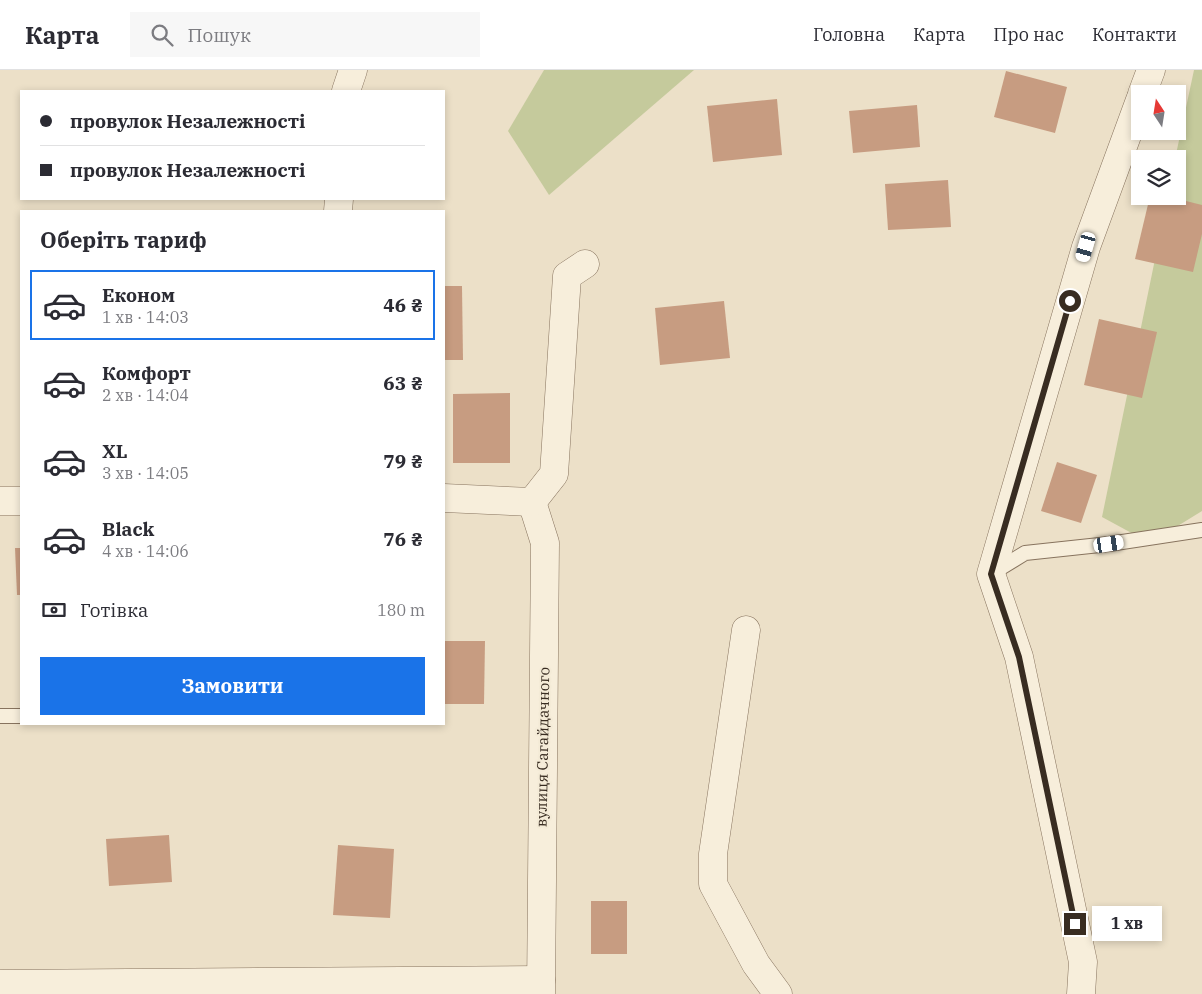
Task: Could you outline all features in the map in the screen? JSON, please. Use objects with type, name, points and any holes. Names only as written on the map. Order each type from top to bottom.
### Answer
[{"type":"street","points":[[346,90],[352,70]]},
{"type":"street","points":[[1145,85],[1151,70]]},
{"type":"street","points":[[1081,994],[1083,962],[1019,657],[991,574],[1086,247],[1131,124]]},
{"type":"street","points":[[445,498],[532,502],[554,474],[567,276],[585,264]]},
{"type":"street","points":[[0,501],[20,501]]},
{"type":"street","name":"вулиця Сагайдачного","points":[[532,502],[545,543],[541,987]]},
{"type":"street","points":[[746,630],[713,854],[713,884],[756,964],[778,994]]},
{"type":"street","points":[[0,984],[541,987]]},
{"type":"lane","points":[[991,574],[1025,553],[1109,544],[1202,530]]},
{"type":"lane","points":[[0,716],[20,716]]},
{"type":"green space","points":[[544,70],[694,70],[549,195],[508,131]]},
{"type":"green space","points":[[1194,70],[1202,70],[1202,511],[1150,543],[1102,517],[1166,205],[1186,205],[1186,150],[1177,150],[1179,140],[1186,140],[1186,107]]},
{"type":"building","points":[[1006,71],[1067,87],[1055,133],[994,117]]},
{"type":"building","points":[[777,99],[782,155],[713,162],[707,106]]},
{"type":"building","points":[[917,105],[920,147],[853,153],[849,111]]},
{"type":"building","points":[[948,180],[951,227],[888,230],[885,184]]},
{"type":"building","points":[[1186,201],[1202,205],[1202,234],[1193,272],[1135,259],[1148,205],[1186,205]]},
{"type":"building","points":[[445,286],[462,286],[463,360],[445,360]]},
{"type":"building","points":[[724,301],[730,358],[660,365],[655,308]]},
{"type":"building","points":[[1099,319],[1157,332],[1142,398],[1084,385]]},
{"type":"building","points":[[510,393],[510,463],[453,463],[453,394]]},
{"type":"building","points":[[1057,462],[1097,475],[1081,523],[1041,511]]},
{"type":"building","points":[[15,548],[20,548],[20,595],[17,595]]},
{"type":"building","points":[[445,641],[485,641],[484,704],[445,704]]},
{"type":"building","points":[[169,835],[172,882],[109,886],[106,839]]},
{"type":"building","points":[[338,845],[394,849],[390,918],[333,915]]},
{"type":"building","points":[[591,901],[627,901],[627,954],[591,954]]},
{"type":"route","points":[[1070,301],[991,574],[1019,657],[1075,924]]}]
